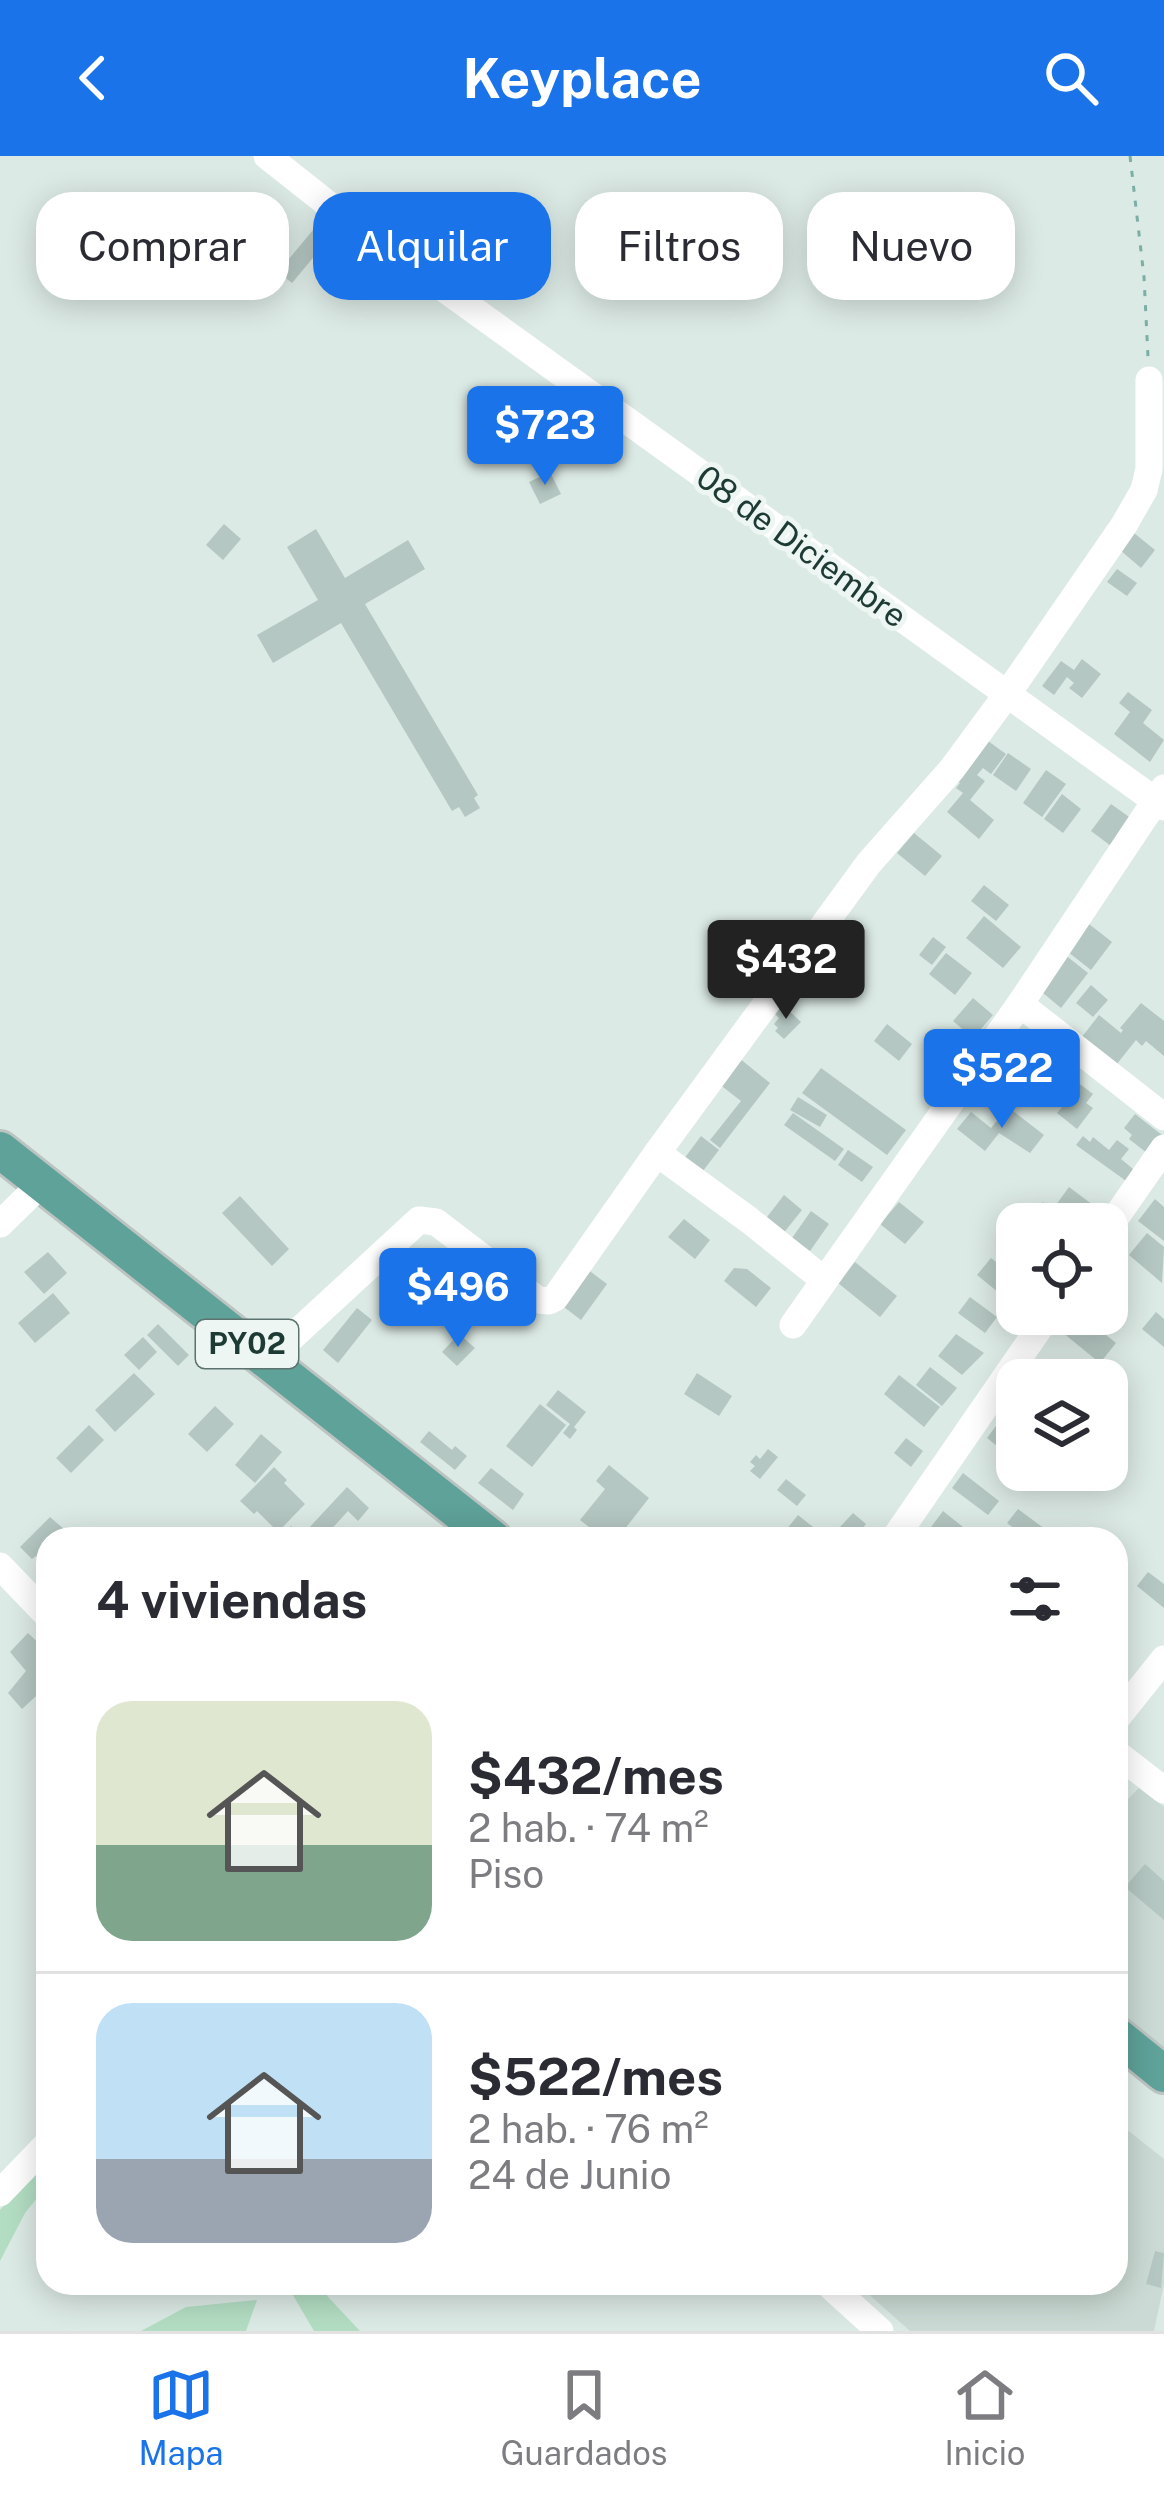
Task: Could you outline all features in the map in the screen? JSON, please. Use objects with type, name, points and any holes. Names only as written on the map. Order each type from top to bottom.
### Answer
[{"type":"main road","name":"PY02","points":[[0,1150],[478,1527]]},
{"type":"main road","points":[[1128,2045],[1164,2074]]},
{"type":"street","name":"08 de Diciembre","points":[[267,156],[343,216],[1161,798]]},
{"type":"street","points":[[267,1360],[419,1220],[436,1222],[538,1300],[552,1300],[869,862],[952,769],[1066,612],[1144,490],[1149,469],[1149,380]]},
{"type":"street","points":[[793,1325],[1161,798]]},
{"type":"street","points":[[1020,1004],[1164,1117]]},
{"type":"street","points":[[1126,1203],[1164,1148]]},
{"type":"street","points":[[657,1153],[824,1280]]},
{"type":"street","points":[[0,1224],[41,1184]]},
{"type":"street","points":[[902,1527],[1035,1335]]},
{"type":"street","points":[[0,1566],[36,1604]]},
{"type":"street","points":[[1128,1704],[1164,1659]]},
{"type":"street","points":[[1128,1762],[1164,1790]]},
{"type":"street","points":[[0,2193],[36,2156]]},
{"type":"street","points":[[840,2295],[880,2331]]},
{"type":"path","points":[[1130,156],[1144,278],[1149,380]]},
{"type":"shaded area","points":[[1139,1788],[1164,1807],[1164,2055],[1128,2026],[1128,1799]]},
{"type":"shaded area","points":[[1128,2130],[1164,2159],[1164,2284],[1154,2331],[910,2331],[870,2295],[1128,2295]]},
{"type":"green space","points":[[36,2170],[36,2199],[0,2261],[0,2210]]},
{"type":"green space","points":[[293,2295],[326,2295],[360,2331],[314,2331]]},
{"type":"green space","points":[[257,2300],[246,2331],[141,2331],[186,2307]]},
{"type":"building","points":[[313,230],[313,258],[292,283],[289,259]]},
{"type":"building","points":[[550,472],[561,494],[540,504],[529,482]]},
{"type":"building","points":[[224,524],[241,539],[223,560],[206,545]]},
{"type":"building","points":[[316,529],[345,578],[408,540],[425,569],[365,604],[478,795],[474,798],[480,808],[465,817],[459,807],[452,811],[341,623],[273,663],[257,635],[318,600],[287,547]]},
{"type":"building","points":[[1134,533],[1155,550],[1141,568],[1120,550]]},
{"type":"building","points":[[1117,569],[1137,583],[1127,596],[1107,582]]},
{"type":"building","points":[[1082,659],[1101,674],[1082,698],[1069,688],[1074,683],[1067,677],[1054,695],[1042,686],[1061,661],[1074,670]]},
{"type":"building","points":[[1128,692],[1152,710],[1143,723],[1164,740],[1150,762],[1114,734],[1130,712],[1119,703]]},
{"type":"building","points":[[988,741],[1006,754],[991,774],[983,768],[977,775],[985,781],[970,800],[994,820],[979,839],[947,812],[963,793],[956,788],[957,781]]},
{"type":"building","points":[[1008,753],[1031,769],[1016,791],[993,775]]},
{"type":"building","points":[[1046,770],[1066,784],[1042,817],[1023,803]]},
{"type":"building","points":[[1062,794],[1081,809],[1063,833],[1044,819]]},
{"type":"building","points":[[1111,804],[1132,819],[1111,846],[1091,831]]},
{"type":"building","points":[[914,833],[942,856],[925,876],[897,853]]},
{"type":"building","points":[[984,885],[1009,905],[996,921],[971,901]]},
{"type":"building","points":[[984,916],[1021,947],[1003,968],[966,938]]},
{"type":"building","points":[[1089,924],[1112,942],[1091,970],[1068,952]]},
{"type":"building","points":[[933,937],[946,947],[932,965],[919,955]]},
{"type":"building","points":[[946,953],[972,973],[955,995],[929,974]]},
{"type":"building","points":[[1064,954],[1088,973],[1061,1008],[1037,988]]},
{"type":"building","points":[[1091,985],[1108,1000],[1093,1017],[1076,1003]]},
{"type":"building","points":[[973,998],[993,1015],[973,1038],[953,1021]]},
{"type":"building","points":[[1141,1003],[1164,1021],[1164,1056],[1146,1041],[1142,1046],[1136,1040],[1112,1070],[1078,1042],[1099,1015],[1121,1033],[1120,1028]]},
{"type":"building","points":[[783,1005],[801,1022],[784,1039],[774,1024]]},
{"type":"building","points":[[887,1024],[912,1044],[899,1061],[874,1041]]},
{"type":"building","points":[[1013,1042],[1038,1059],[999,1103],[967,1079],[988,1052],[1000,1061]]},
{"type":"building","points":[[739,1058],[770,1083],[720,1148],[710,1140],[741,1101],[719,1084]]},
{"type":"building","points":[[821,1068],[906,1130],[887,1155],[802,1093]]},
{"type":"building","points":[[1064,1072],[1093,1094],[1086,1103],[1093,1108],[1077,1129],[1057,1113],[1064,1105],[1048,1093]]},
{"type":"building","points":[[798,1097],[827,1115],[820,1127],[790,1110]]},
{"type":"building","points":[[1008,1107],[1044,1135],[1030,1153],[999,1133],[985,1151],[957,1129],[971,1112],[991,1128]]},
{"type":"building","points":[[793,1113],[844,1149],[835,1161],[784,1125]]},
{"type":"building","points":[[1135,1114],[1162,1135],[1147,1153],[1129,1139],[1132,1135],[1124,1128]]},
{"type":"building","points":[[701,1136],[719,1150],[696,1180],[678,1167]]},
{"type":"building","points":[[1083,1136],[1090,1142],[1093,1137],[1109,1150],[1117,1140],[1129,1149],[1121,1159],[1138,1173],[1129,1183],[1076,1145]]},
{"type":"building","points":[[848,1150],[873,1167],[862,1182],[838,1165]]},
{"type":"building","points":[[1069,1187],[1090,1203],[1057,1203]]},
{"type":"building","points":[[784,1195],[802,1210],[782,1235],[764,1221]]},
{"type":"building","points":[[240,1196],[289,1249],[272,1266],[222,1213]]},
{"type":"building","points":[[1155,1199],[1164,1207],[1164,1241],[1138,1221]]},
{"type":"building","points":[[899,1202],[924,1222],[905,1244],[880,1224]]},
{"type":"building","points":[[811,1211],[829,1224],[810,1251],[792,1238]]},
{"type":"building","points":[[684,1219],[710,1240],[695,1259],[668,1237]]},
{"type":"building","points":[[1147,1233],[1164,1247],[1162,1283],[1129,1255]]},
{"type":"building","points":[[48,1252],[67,1273],[44,1294],[24,1272]]},
{"type":"building","points":[[991,1258],[996,1262],[996,1290],[977,1275]]},
{"type":"building","points":[[855,1262],[897,1296],[880,1317],[838,1283]]},
{"type":"building","points":[[583,1266],[607,1284],[581,1320],[556,1301]]},
{"type":"building","points":[[734,1268],[747,1269],[771,1288],[756,1307],[724,1281]]},
{"type":"building","points":[[53,1293],[70,1313],[35,1343],[18,1323]]},
{"type":"building","points":[[970,1297],[996,1318],[985,1333],[958,1313]]},
{"type":"building","points":[[357,1308],[372,1320],[338,1363],[323,1350]]},
{"type":"building","points":[[1156,1312],[1164,1319],[1164,1347],[1142,1329]]},
{"type":"building","points":[[158,1324],[189,1355],[178,1366],[147,1335]]},
{"type":"building","points":[[459,1334],[475,1348],[457,1366],[442,1352]]},
{"type":"building","points":[[956,1334],[984,1353],[962,1375],[938,1356]]},
{"type":"building","points":[[1066,1335],[1106,1335],[1116,1343],[1103,1359],[1095,1359]]},
{"type":"building","points":[[143,1337],[157,1352],[139,1370],[124,1355]]},
{"type":"building","points":[[930,1367],[957,1388],[942,1406],[916,1385]]},
{"type":"building","points":[[134,1373],[155,1394],[115,1432],[95,1410]]},
{"type":"building","points":[[697,1373],[732,1396],[719,1416],[684,1394]]},
{"type":"building","points":[[899,1375],[940,1407],[924,1427],[884,1394]]},
{"type":"building","points":[[558,1390],[586,1412],[570,1439],[563,1433],[570,1424],[546,1405]]},
{"type":"building","points":[[540,1404],[566,1425],[532,1467],[506,1446]]},
{"type":"building","points":[[215,1406],[234,1424],[207,1452],[188,1434]]},
{"type":"building","points":[[89,1425],[104,1440],[71,1473],[56,1458]]},
{"type":"building","points":[[429,1431],[467,1456],[455,1470],[420,1442]]},
{"type":"building","points":[[261,1434],[282,1452],[255,1483],[235,1465]]},
{"type":"building","points":[[906,1438],[923,1451],[911,1467],[894,1453]]},
{"type":"building","points":[[768,1449],[778,1457],[760,1479],[750,1471],[755,1466],[750,1462]]},
{"type":"building","points":[[609,1465],[649,1498],[626,1527],[589,1527],[580,1520],[605,1489],[596,1481]]},
{"type":"building","points":[[274,1467],[305,1504],[283,1527],[273,1527],[240,1501]]},
{"type":"building","points":[[491,1468],[524,1494],[513,1510],[478,1483]]},
{"type":"building","points":[[963,1473],[999,1501],[988,1515],[952,1488]]},
{"type":"building","points":[[786,1479],[806,1495],[797,1506],[777,1490]]},
{"type":"building","points":[[347,1487],[369,1508],[358,1521],[348,1511],[333,1527],[310,1527]]},
{"type":"building","points":[[1018,1509],[1042,1527],[1012,1527],[1007,1523]]},
{"type":"building","points":[[943,1511],[963,1527],[931,1527]]},
{"type":"building","points":[[853,1513],[866,1524],[864,1527],[840,1527]]},
{"type":"building","points":[[798,1515],[813,1527],[788,1527]]},
{"type":"building","points":[[50,1517],[62,1527],[40,1527]]},
{"type":"building","points":[[36,1531],[36,1556],[32,1559],[20,1547]]},
{"type":"building","points":[[1148,1572],[1164,1584],[1164,1608],[1137,1586]]},
{"type":"building","points":[[28,1633],[36,1641],[36,1696],[22,1709],[8,1693],[26,1671],[10,1652]]},
{"type":"building","points":[[1145,1864],[1164,1881],[1164,1920],[1128,1890]]},
{"type":"building","points":[[1155,2251],[1164,2253],[1161,2288],[1146,2284]]}]
